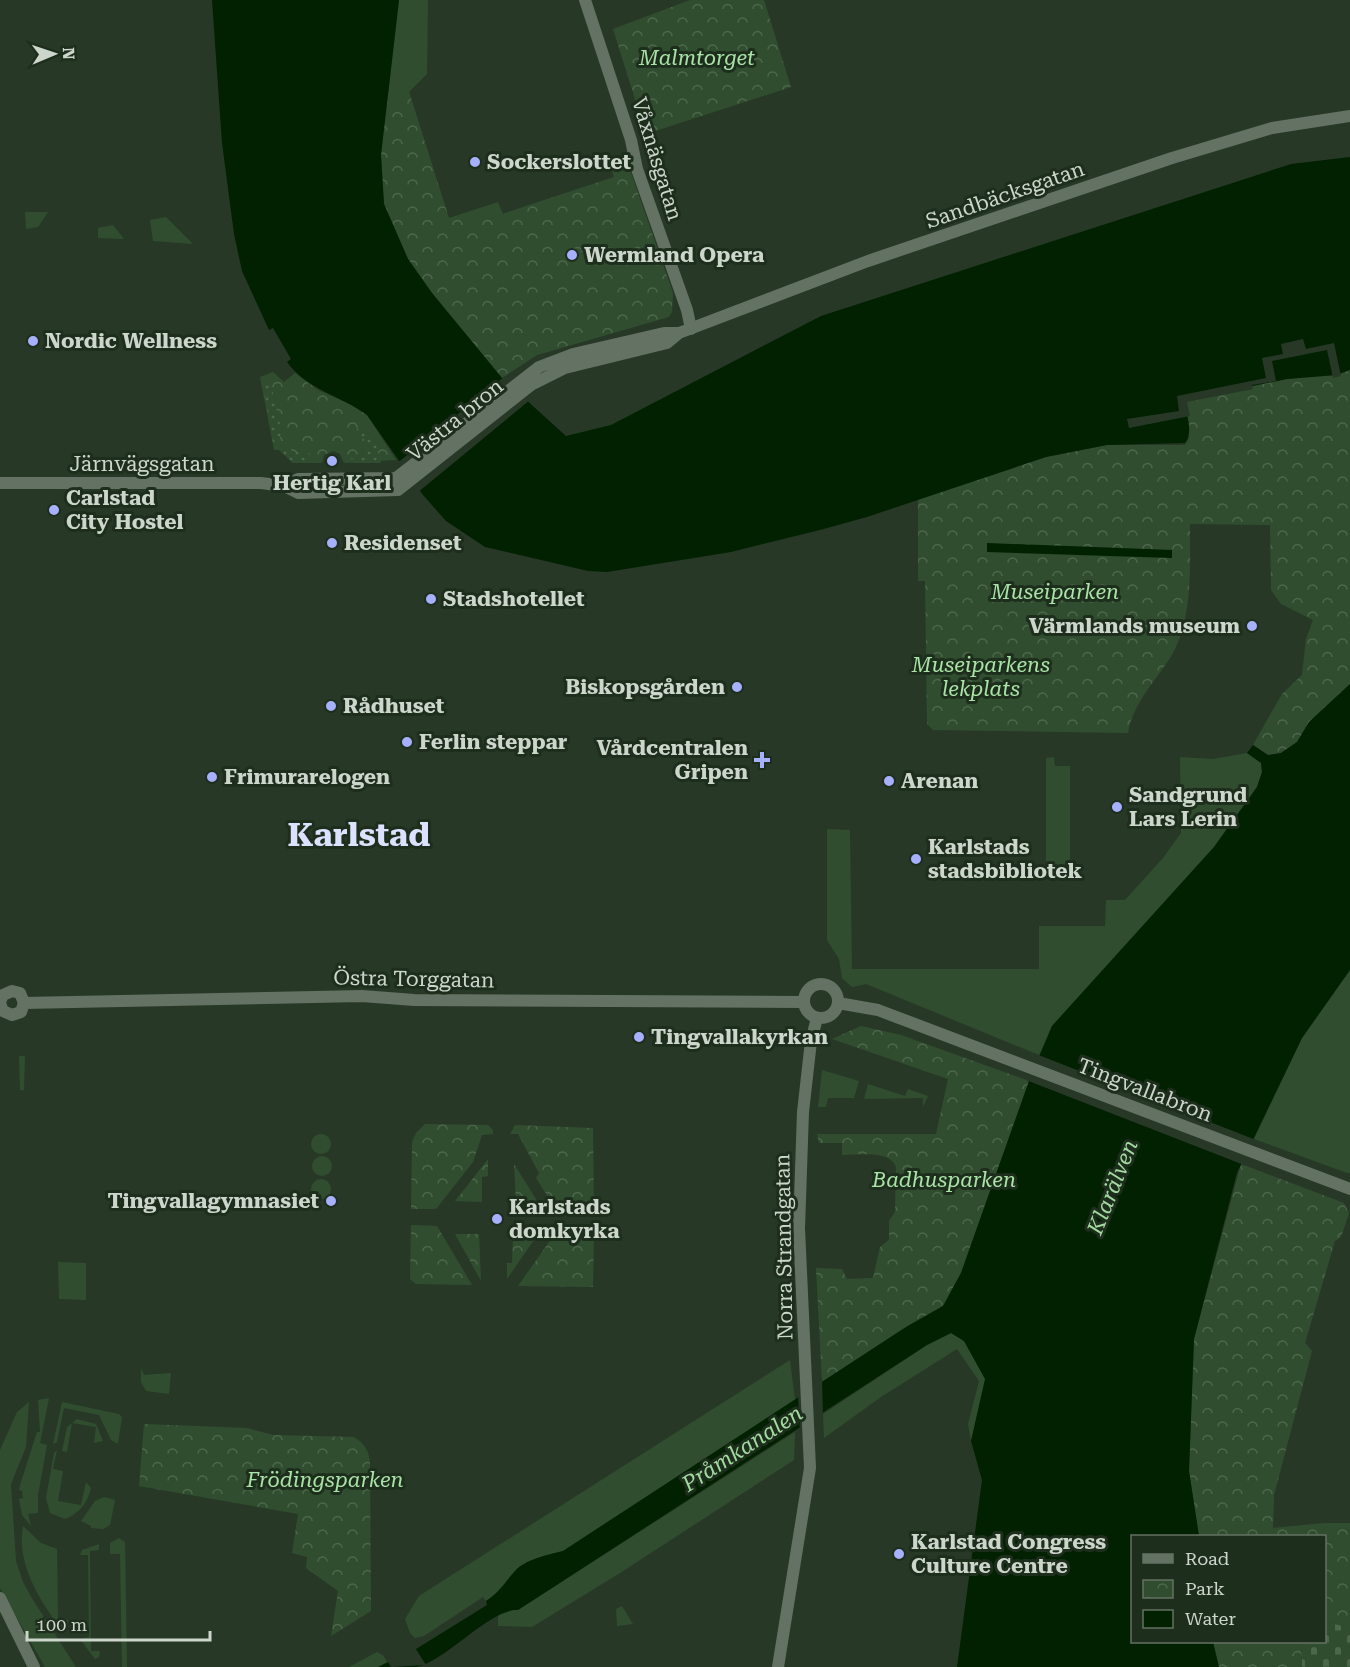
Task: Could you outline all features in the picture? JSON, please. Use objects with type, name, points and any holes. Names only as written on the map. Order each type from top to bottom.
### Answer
[{"type":"street","name":"Våxnäsgatan","points":[[585,0],[631,140],[637,169],[687,310],[685,331]]},
{"type":"street","name":"Sandbäcksgatan","points":[[522,385],[539,367],[573,354],[664,333],[685,331],[868,261],[1172,158],[1272,128],[1350,116]]},
{"type":"street","name":"Västra bron","points":[[406,478],[522,385]]},
{"type":"street","name":"Järnvägsgatan","points":[[0,483],[261,483],[284,486],[298,479],[406,478]]},
{"type":"street","points":[[821,984],[833,989],[838,1003],[830,1016],[817,1018],[806,1011],[803,1002],[810,988],[821,984]]},
{"type":"street","points":[[12,991],[20,993],[24,1003],[21,1012],[12,1015],[3,1011],[0,1003],[4,993],[12,991]]},
{"type":"street","name":"Östra Torggatan","points":[[24,1003],[362,996],[425,1000],[803,1002]]},
{"type":"street","name":"Tingvallabron","points":[[838,1003],[878,1010],[1018,1061],[1350,1189]]},
{"type":"street","name":"Norra Strandgatan","points":[[778,1667],[808,1484],[807,1368],[799,1228],[800,1158],[811,1041],[817,1018]]},
{"type":"street","points":[[0,1598],[31,1662]]},
{"type":"street","points":[[0,1619],[31,1662]]},
{"type":"green space","points":[[399,0],[428,0],[427,74],[409,92],[454,235],[518,366],[502,378],[381,155]]},
{"type":"green space","name":"Malmtorget","points":[[690,0],[764,0],[791,87],[646,134],[613,29]]},
{"type":"green space","points":[[409,92],[449,218],[465,213],[469,225],[614,177],[611,168],[628,164],[673,293],[672,312],[669,317],[537,355],[502,378],[432,293],[408,259],[384,204],[381,155],[387,93]]},
{"type":"green space","points":[[498,202],[503,214],[462,228],[458,215]]},
{"type":"green space","points":[[25,212],[48,212],[38,227],[26,229]]},
{"type":"green space","points":[[166,217],[193,244],[153,241],[150,220]]},
{"type":"green space","points":[[113,225],[124,239],[98,238],[98,228]]},
{"type":"green space","name":"Museiparken","points":[[1350,370],[1350,684],[1309,722],[1297,742],[1281,753],[1268,755],[1253,745],[1282,694],[1302,675],[1306,639],[1313,620],[1281,604],[1271,590],[1270,525],[1190,524],[1189,590],[1184,623],[1173,653],[1146,691],[1135,711],[1128,733],[933,730],[927,724],[925,581],[918,581],[918,499],[1046,457],[1107,445],[1185,445],[1189,438],[1184,400],[1287,379],[1336,375]]},
{"type":"green space","points":[[273,372],[284,382],[295,373],[318,390],[354,406],[367,415],[396,460],[344,463],[340,454],[333,451],[324,455],[322,463],[293,463],[279,450],[274,450],[260,377]]},
{"type":"green space","points":[[262,383],[271,385],[282,433],[275,450]]},
{"type":"green space","points":[[360,424],[374,438],[381,463],[353,463],[350,454],[364,454],[366,451],[365,440],[356,431]]},
{"type":"green space","points":[[285,442],[293,452],[313,454],[312,463],[293,463],[282,452]]},
{"type":"green space","points":[[1247,753],[1261,763],[1262,772],[1257,787],[1214,847],[1052,1026],[1039,1055],[866,984],[852,987],[842,978],[839,959],[827,940],[827,829],[850,830],[852,969],[1039,969],[1039,926],[1105,926],[1106,900],[1125,900],[1163,858],[1181,833],[1180,757],[1213,759]]},
{"type":"green space","points":[[1054,757],[1055,766],[1070,766],[1070,868],[1046,868],[1046,758]]},
{"type":"green space","points":[[1350,970],[1350,1173],[1347,1173],[1254,1139],[1302,1038]]},
{"type":"green space","name":"Badhusparken","points":[[861,1026],[901,1035],[1029,1081],[961,1273],[943,1306],[906,1327],[822,1382],[816,1268],[842,1269],[847,1279],[873,1278],[880,1247],[889,1240],[889,1221],[895,1212],[896,1167],[893,1162],[881,1156],[842,1155],[842,1143],[819,1143],[817,1134],[936,1134],[948,1079],[832,1039]]},
{"type":"green space","points":[[19,1056],[25,1056],[24,1090],[20,1090]]},
{"type":"green space","points":[[822,1070],[859,1081],[854,1098],[828,1098],[826,1107],[818,1107]]},
{"type":"green space","points":[[868,1084],[905,1096],[908,1089],[928,1096],[923,1107],[923,1098],[864,1099]]},
{"type":"green space","points":[[425,1124],[488,1125],[493,1130],[493,1134],[482,1135],[473,1162],[436,1209],[411,1209],[412,1142],[416,1133]]},
{"type":"green space","points":[[515,1125],[593,1128],[594,1212],[557,1211],[536,1178],[539,1173],[518,1134],[510,1134]]},
{"type":"green space","points":[[317,1134],[325,1134],[331,1140],[331,1148],[325,1154],[317,1154],[311,1148],[311,1140]]},
{"type":"green space","points":[[322,1156],[329,1159],[332,1166],[329,1173],[322,1176],[315,1173],[312,1166],[315,1159]]},
{"type":"green space","points":[[488,1159],[488,1176],[482,1177],[482,1202],[455,1201]]},
{"type":"green space","points":[[514,1164],[539,1204],[516,1203]]},
{"type":"green space","points":[[1241,1164],[1344,1203],[1349,1213],[1341,1237],[1335,1241],[1305,1343],[1312,1351],[1274,1495],[1273,1528],[1350,1523],[1350,1628],[1326,1621],[1326,1535],[1199,1535],[1189,1471],[1194,1339]]},
{"type":"green space","points":[[321,1179],[328,1182],[331,1189],[328,1196],[321,1199],[314,1196],[311,1189],[314,1182]]},
{"type":"green space","points":[[411,1225],[437,1226],[472,1285],[416,1284],[410,1279]]},
{"type":"green space","points":[[563,1228],[594,1228],[593,1287],[518,1286],[554,1235]]},
{"type":"green space","points":[[455,1234],[479,1234],[481,1281]]},
{"type":"green space","points":[[513,1237],[536,1237],[507,1279],[507,1263],[512,1263]]},
{"type":"green space","points":[[58,1262],[86,1263],[86,1300],[59,1299]]},
{"type":"green space","points":[[951,1333],[964,1341],[986,1379],[971,1441],[968,1424],[979,1381],[957,1349],[881,1397],[824,1438],[823,1414],[927,1345]]},
{"type":"green space","points":[[790,1360],[795,1400],[563,1551],[543,1556],[516,1570],[501,1591],[486,1601],[483,1597],[424,1636],[415,1638],[410,1633],[405,1619],[419,1596]]},
{"type":"green space","points":[[141,1368],[144,1375],[171,1373],[169,1394],[146,1391],[141,1382]]},
{"type":"green space","points":[[49,1398],[40,1443],[47,1445],[38,1495],[38,1513],[28,1514],[31,1526],[22,1515],[19,1499],[23,1498],[22,1491],[19,1490],[37,1432],[40,1432],[38,1400]]},
{"type":"green space","points":[[29,1402],[26,1447],[11,1484],[16,1561],[23,1582],[33,1600],[76,1667],[45,1667],[0,1588],[0,1450],[17,1412]]},
{"type":"green space","points":[[62,1402],[119,1414],[122,1417],[118,1444],[111,1440],[99,1415],[64,1408],[57,1442],[53,1444]]},
{"type":"green space","points":[[77,1419],[96,1424],[103,1441],[94,1443],[96,1427],[72,1423]]},
{"type":"green space","points":[[72,1423],[67,1452],[62,1451],[67,1427]]},
{"type":"green space","name":"Frödingsparken","points":[[144,1424],[247,1428],[273,1435],[354,1437],[358,1440],[366,1448],[370,1463],[371,1611],[331,1636],[338,1591],[306,1568],[307,1557],[292,1553],[298,1514],[139,1486]]},
{"type":"green space","points":[[795,1432],[794,1460],[532,1627],[498,1626],[498,1616],[505,1610],[518,1610]]},
{"type":"green space","points":[[57,1450],[53,1469],[63,1471],[58,1501],[81,1505],[86,1482],[91,1488],[82,1507],[65,1519],[50,1513],[46,1498],[54,1453]]},
{"type":"green space","points":[[104,1497],[115,1500],[110,1525],[103,1529],[91,1528],[81,1521],[95,1501]]},
{"type":"green space","points":[[23,1526],[41,1543],[57,1549],[58,1620],[68,1620],[68,1626],[60,1628],[44,1605],[31,1580],[23,1553]]},
{"type":"green space","points":[[119,1538],[125,1542],[127,1667],[122,1667],[120,1554],[110,1554],[110,1543]]},
{"type":"green space","points":[[99,1544],[99,1550],[90,1551],[91,1651],[100,1651],[99,1657],[95,1659],[80,1639],[89,1637],[88,1555],[80,1555],[82,1550]]},
{"type":"green space","points":[[622,1606],[633,1624],[617,1626],[616,1609]]},
{"type":"green space","points":[[1326,1621],[1350,1628],[1350,1667],[1302,1667],[1301,1643],[1326,1643]]},
{"type":"green space","points":[[1213,1643],[1301,1643],[1302,1667],[1219,1667]]},
{"type":"green space","points":[[377,1652],[383,1655],[387,1662],[378,1667],[349,1667]]},
{"type":"water","points":[[212,0],[399,0],[381,155],[384,204],[408,259],[432,293],[502,378],[566,436],[611,425],[821,316],[1291,164],[1350,157],[1350,370],[1336,375],[1287,379],[1184,400],[1189,428],[1188,439],[1185,443],[1107,445],[1046,457],[867,517],[731,552],[607,572],[588,571],[485,547],[446,521],[423,495],[367,415],[314,386],[295,371],[287,362],[291,359],[273,328],[269,330],[242,271],[234,234],[222,143]]},
{"type":"water","points":[[987,543],[1172,550],[1172,558],[987,552]]},
{"type":"water","points":[[1350,684],[1350,970],[1302,1038],[1237,1173],[1194,1339],[1189,1471],[1199,1535],[1131,1535],[1131,1643],[1213,1643],[1219,1667],[957,1667],[982,1480],[971,1441],[985,1379],[964,1341],[951,1333],[927,1345],[518,1610],[507,1612],[481,1626],[441,1655],[416,1667],[378,1667],[416,1649],[487,1605],[486,1601],[525,1563],[563,1551],[906,1327],[943,1306],[961,1273],[1029,1081],[1052,1026],[1214,847],[1257,787],[1262,772],[1261,763],[1247,753],[1253,745],[1268,755],[1281,753],[1297,742],[1309,722]]},
{"type":"pier","points":[[1303,339],[1306,349],[1334,343],[1341,376],[1333,378],[1327,350],[1272,361],[1276,381],[1252,385],[1253,389],[1187,402],[1190,416],[1129,428],[1127,419],[1179,411],[1177,396],[1266,378],[1262,358],[1283,354],[1281,344]]},
{"type":"pier","points":[[505,376],[530,400],[417,493],[396,464]]},
{"type":"pier","points":[[1036,1054],[1256,1140],[1244,1165],[1026,1080]]},
{"type":"pier","points":[[822,1379],[823,1417],[800,1433],[798,1394]]},
{"type":"pier","points":[[414,1646],[426,1665],[391,1667],[386,1659]]},
{"type":"place","name":"Sockerslottet","points":[[475,162]]},
{"type":"place","name":"Wermland Opera","points":[[572,255]]},
{"type":"place","name":"Nordic Wellness","points":[[33,341]]},
{"type":"place","name":"Hertig Karl","points":[[332,461]]},
{"type":"place","name":"Carlstad City Hostel","points":[[54,510]]},
{"type":"place","name":"Residenset","points":[[332,543]]},
{"type":"place","name":"Stadshotellet","points":[[431,599]]},
{"type":"place","name":"Värmlands museum","points":[[1252,626]]},
{"type":"place","name":"Biskopsgården","points":[[737,687]]},
{"type":"place","name":"Rådhuset","points":[[331,706]]},
{"type":"place","name":"Ferlin steppar","points":[[407,742]]},
{"type":"place","name":"Vårdcentralen Gripen","points":[[762,760]]},
{"type":"place","name":"Frimurarelogen","points":[[212,777]]},
{"type":"place","name":"Arenan","points":[[889,781]]},
{"type":"place","name":"Sandgrund Lars Lerin","points":[[1117,807]]},
{"type":"place","name":"Karlstads stadsbibliotek","points":[[916,859]]},
{"type":"place","name":"Tingvallakyrkan","points":[[639,1037]]},
{"type":"place","name":"Tingvallagymnasiet","points":[[331,1201]]},
{"type":"place","name":"Karlstads domkyrka","points":[[497,1219]]},
{"type":"place","name":"Karlstad Congress Culture Centre","points":[[899,1554]]},
{"type":"district","name":"Karlstad","points":[[359,834]]},
{"type":"park label","name":"Museiparkens lekplats","points":[[981,677]]},
{"type":"water label","name":"Klarälven","points":[[1112,1187]]},
{"type":"water label","name":"Pråmkanalen","points":[[742,1448]]}]
